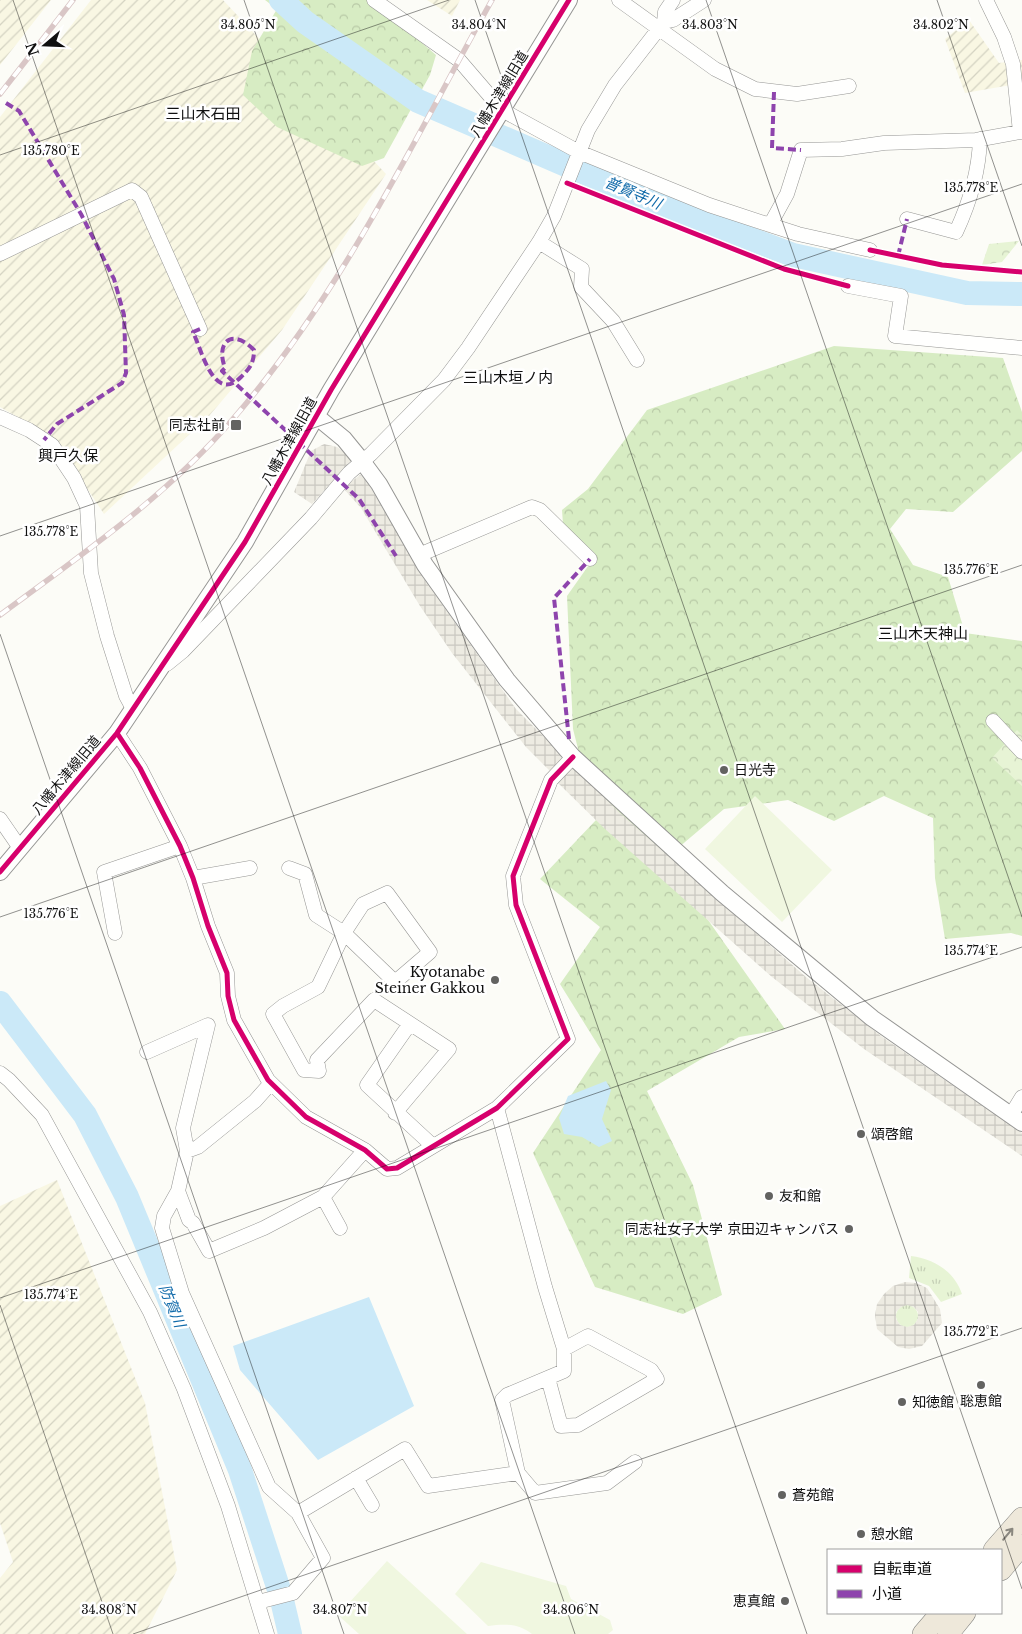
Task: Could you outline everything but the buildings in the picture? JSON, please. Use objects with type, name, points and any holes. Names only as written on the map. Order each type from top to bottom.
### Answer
[{"type":"main road","points":[[995,1549],[1022,1518]]},
{"type":"main road","points":[[1002,1569],[1022,1545]]},
{"type":"main road","points":[[923,1634],[940,1614]]},
{"type":"main road","points":[[948,1634],[964,1614]]},
{"type":"street","points":[[374,0],[459,60],[500,112],[579,154],[710,205],[770,225],[798,234],[870,250]]},
{"type":"street","name":"八幡木津線旧道","points":[[0,872],[117,733],[132,707],[245,542],[316,416],[569,0]]},
{"type":"street","points":[[618,0],[661,25],[715,69],[755,89],[797,94],[849,86]]},
{"type":"street","points":[[156,673],[183,651],[362,461],[444,380],[468,348],[539,242],[554,216],[588,130],[615,85],[661,25],[665,12],[673,0]]},
{"type":"street","points":[[661,25],[673,20],[704,0]]},
{"type":"street","points":[[770,225],[787,194],[801,150],[842,149],[884,143],[980,139],[1021,132],[1013,64],[1004,37],[986,0]]},
{"type":"street","points":[[907,219],[956,232],[968,206],[979,160],[980,139]]},
{"type":"street","points":[[0,254],[132,190],[141,198],[200,329]]},
{"type":"street","points":[[539,242],[582,269],[581,287],[613,321],[637,360]]},
{"type":"street","points":[[848,286],[901,296],[895,336],[1022,348]]},
{"type":"street","points":[[316,416],[344,439],[362,461],[378,484],[419,554],[507,680],[572,757],[722,893],[872,1018],[1016,1119],[1022,1097]]},
{"type":"street","points":[[0,417],[29,430],[52,445],[74,478],[87,506],[90,565],[96,594],[126,696],[132,707]]},
{"type":"street","points":[[419,554],[532,507],[540,510],[590,558]]},
{"type":"street","points":[[993,721],[1022,752]]},
{"type":"street","points":[[117,733],[140,768],[180,846],[194,878],[208,926],[227,973],[228,996],[234,1020],[271,1083],[306,1117],[365,1150],[387,1169],[397,1168],[498,1108],[568,1039],[516,905],[514,876],[551,780],[572,757]]},
{"type":"street","points":[[0,819],[20,848]]},
{"type":"street","points":[[115,933],[104,872],[180,846]]},
{"type":"street","points":[[194,878],[250,868]]},
{"type":"street","points":[[289,868],[304,874],[316,915],[344,933],[395,982],[430,952],[387,893],[363,904],[344,933],[318,987],[283,1006],[273,1014],[304,1070],[319,1071],[317,1060],[374,1000],[448,1050],[396,1113]]},
{"type":"street","points":[[147,1052],[208,1025],[183,1128],[187,1150],[178,1191],[164,1216],[162,1228],[182,1293],[269,1487],[298,1513],[323,1558],[293,1593],[262,1601]]},
{"type":"street","points":[[409,1025],[367,1086],[433,1146]]},
{"type":"street","points":[[0,1073],[42,1115],[150,1312],[184,1389],[228,1506],[262,1601],[268,1634]]},
{"type":"street","points":[[187,1150],[198,1147],[255,1101],[271,1083]]},
{"type":"street","points":[[498,1108],[545,1287],[564,1349],[564,1371],[507,1395],[502,1400],[518,1473],[535,1493],[607,1483],[635,1462]]},
{"type":"street","points":[[178,1191],[189,1220],[193,1223],[209,1251],[264,1228],[322,1197],[365,1150]]},
{"type":"street","points":[[322,1197],[340,1228]]},
{"type":"street","points":[[548,1378],[561,1426],[578,1425],[657,1379],[650,1370],[588,1336],[564,1349]]},
{"type":"street","points":[[298,1513],[404,1448],[428,1486],[518,1473]]},
{"type":"street","points":[[356,1478],[372,1505]]},
{"type":"shaded area","points":[[0,0],[51,0],[0,65]]},
{"type":"shaded area","points":[[91,0],[223,0],[386,174],[282,330],[209,416],[104,514],[53,437],[0,407],[0,117]]},
{"type":"shaded area","points":[[427,0],[460,0],[452,16]]},
{"type":"shaded area","points":[[969,20],[999,63],[1022,60],[1022,83],[965,93],[945,39]]},
{"type":"shaded area","points":[[324,444],[337,447],[349,455],[351,461],[312,504],[294,492],[311,451]]},
{"type":"shaded area","points":[[360,475],[365,478],[424,579],[516,709],[562,755],[561,761],[551,772],[526,747],[452,653],[420,606],[361,508],[343,488]]},
{"type":"shaded area","points":[[571,768],[575,768],[620,813],[806,977],[881,1036],[1022,1133],[1022,1156],[864,1049],[772,977],[605,829],[557,782]]},
{"type":"shaded area","points":[[57,1180],[145,1403],[177,1570],[145,1634],[0,1634],[0,1578],[13,1562],[0,1523],[0,1206]]},
{"type":"shaded area","points":[[905,1282],[916,1283],[927,1288],[940,1309],[942,1323],[922,1346],[909,1349],[898,1347],[877,1329],[875,1315],[877,1304],[893,1286]],"holes":[[[907,1305],[914,1307],[918,1312],[918,1319],[914,1325],[907,1327],[900,1325],[896,1319],[896,1312],[901,1307]]]},
{"type":"green space","points":[[265,0],[372,0],[436,55],[430,75],[384,158],[362,166],[277,127],[243,95],[252,51],[277,9]]},
{"type":"green space","points":[[1019,241],[1002,262],[982,265],[989,244]]},
{"type":"green space","points":[[834,346],[1003,358],[1022,412],[1022,451],[953,512],[906,509],[890,529],[913,565],[948,577],[965,633],[1022,641],[1022,936],[1011,933],[945,939],[935,878],[933,818],[884,796],[834,821],[788,800],[724,809],[665,859],[785,1029],[739,1037],[647,1091],[693,1185],[722,1295],[683,1314],[595,1287],[533,1153],[601,1050],[560,984],[600,927],[540,879],[596,820],[573,729],[567,596],[591,562],[563,524],[562,510],[588,489],[647,410]]},
{"type":"green space","points":[[1017,730],[1022,735],[1022,786],[992,758]]},
{"type":"green space","points":[[755,796],[832,870],[782,922],[705,849]]},
{"type":"green space","points":[[911,1256],[928,1260],[942,1268],[954,1279],[962,1294],[941,1302],[929,1286],[909,1278]]},
{"type":"green space","points":[[907,1305],[915,1308],[918,1316],[915,1324],[907,1327],[899,1324],[896,1316],[899,1308]]},
{"type":"green space","points":[[387,1561],[467,1634],[359,1634],[338,1615]]},
{"type":"green space","points":[[481,1562],[566,1586],[571,1599],[610,1620],[613,1630],[608,1634],[532,1634],[527,1630],[511,1625],[488,1626],[455,1594]]},
{"type":"water","points":[[606,1081],[611,1090],[602,1119],[612,1141],[599,1147],[582,1137],[564,1134],[559,1118],[568,1096]]},
{"type":"water","points":[[369,1297],[414,1406],[318,1460],[240,1370],[233,1346]]},
{"type":"waterway","name":"普賢寺川","points":[[281,0],[305,22],[418,101],[647,200],[793,255],[967,293],[1022,294]]},
{"type":"waterway","name":"防賀川","points":[[0,1003],[85,1115],[127,1197],[240,1470],[281,1596],[290,1634]]},
{"type":"railway","points":[[0,94],[73,0]]},
{"type":"railway","points":[[0,615],[92,547],[180,474],[233,419],[272,371],[308,321],[373,217],[492,0]]},
{"type":"marked path","points":[[774,92],[772,148],[801,150]]},
{"type":"marked path","points":[[6,103],[19,111],[81,214],[114,279],[124,315],[126,373],[122,383],[57,424],[44,440]]},
{"type":"marked path","points":[[898,256],[907,219]]},
{"type":"marked path","points":[[200,329],[193,332],[205,362],[216,380],[223,384],[232,384],[241,377],[247,371],[251,365],[254,350],[239,340],[233,339],[228,341],[222,351],[225,368],[222,371],[359,499],[396,556]]},
{"type":"marked path","points":[[569,739],[554,598],[590,559]]},
{"type":"cycle path","points":[[0,872],[117,733],[245,542],[331,390],[569,0]]},
{"type":"cycle path","points":[[567,183],[784,269],[848,286]]},
{"type":"cycle path","points":[[870,250],[942,265],[1022,272]]},
{"type":"cycle path","points":[[117,733],[140,768],[180,846],[193,878],[208,926],[227,973],[228,996],[234,1020],[268,1080],[306,1117],[365,1150],[387,1169],[397,1168],[497,1108],[568,1039],[516,905],[513,876],[551,780],[573,757]]},
{"type":"place","name":"同志社前","points":[[236,425]]},
{"type":"place","name":"日光寺","points":[[724,770]]},
{"type":"place","name":"Kyotanabe Steiner Gakkou","points":[[495,980]]},
{"type":"place","name":"頌啓館","points":[[861,1134]]},
{"type":"place","name":"友和館","points":[[769,1196]]},
{"type":"place","name":"同志社女子大学 京田辺キャンパス","points":[[849,1229]]},
{"type":"place","name":"聡恵館","points":[[981,1385]]},
{"type":"place","name":"知徳館","points":[[902,1402]]},
{"type":"place","name":"蒼苑館","points":[[782,1495]]},
{"type":"place","name":"憩水館","points":[[861,1534]]},
{"type":"place","name":"恵真館","points":[[785,1601]]},
{"type":"district","name":"三山木石田","points":[[203,114]]},
{"type":"district","name":"三山木垣ノ内","points":[[508,378]]},
{"type":"district","name":"興戸久保","points":[[68,456]]},
{"type":"district","name":"三山木天神山","points":[[923,634]]}]
